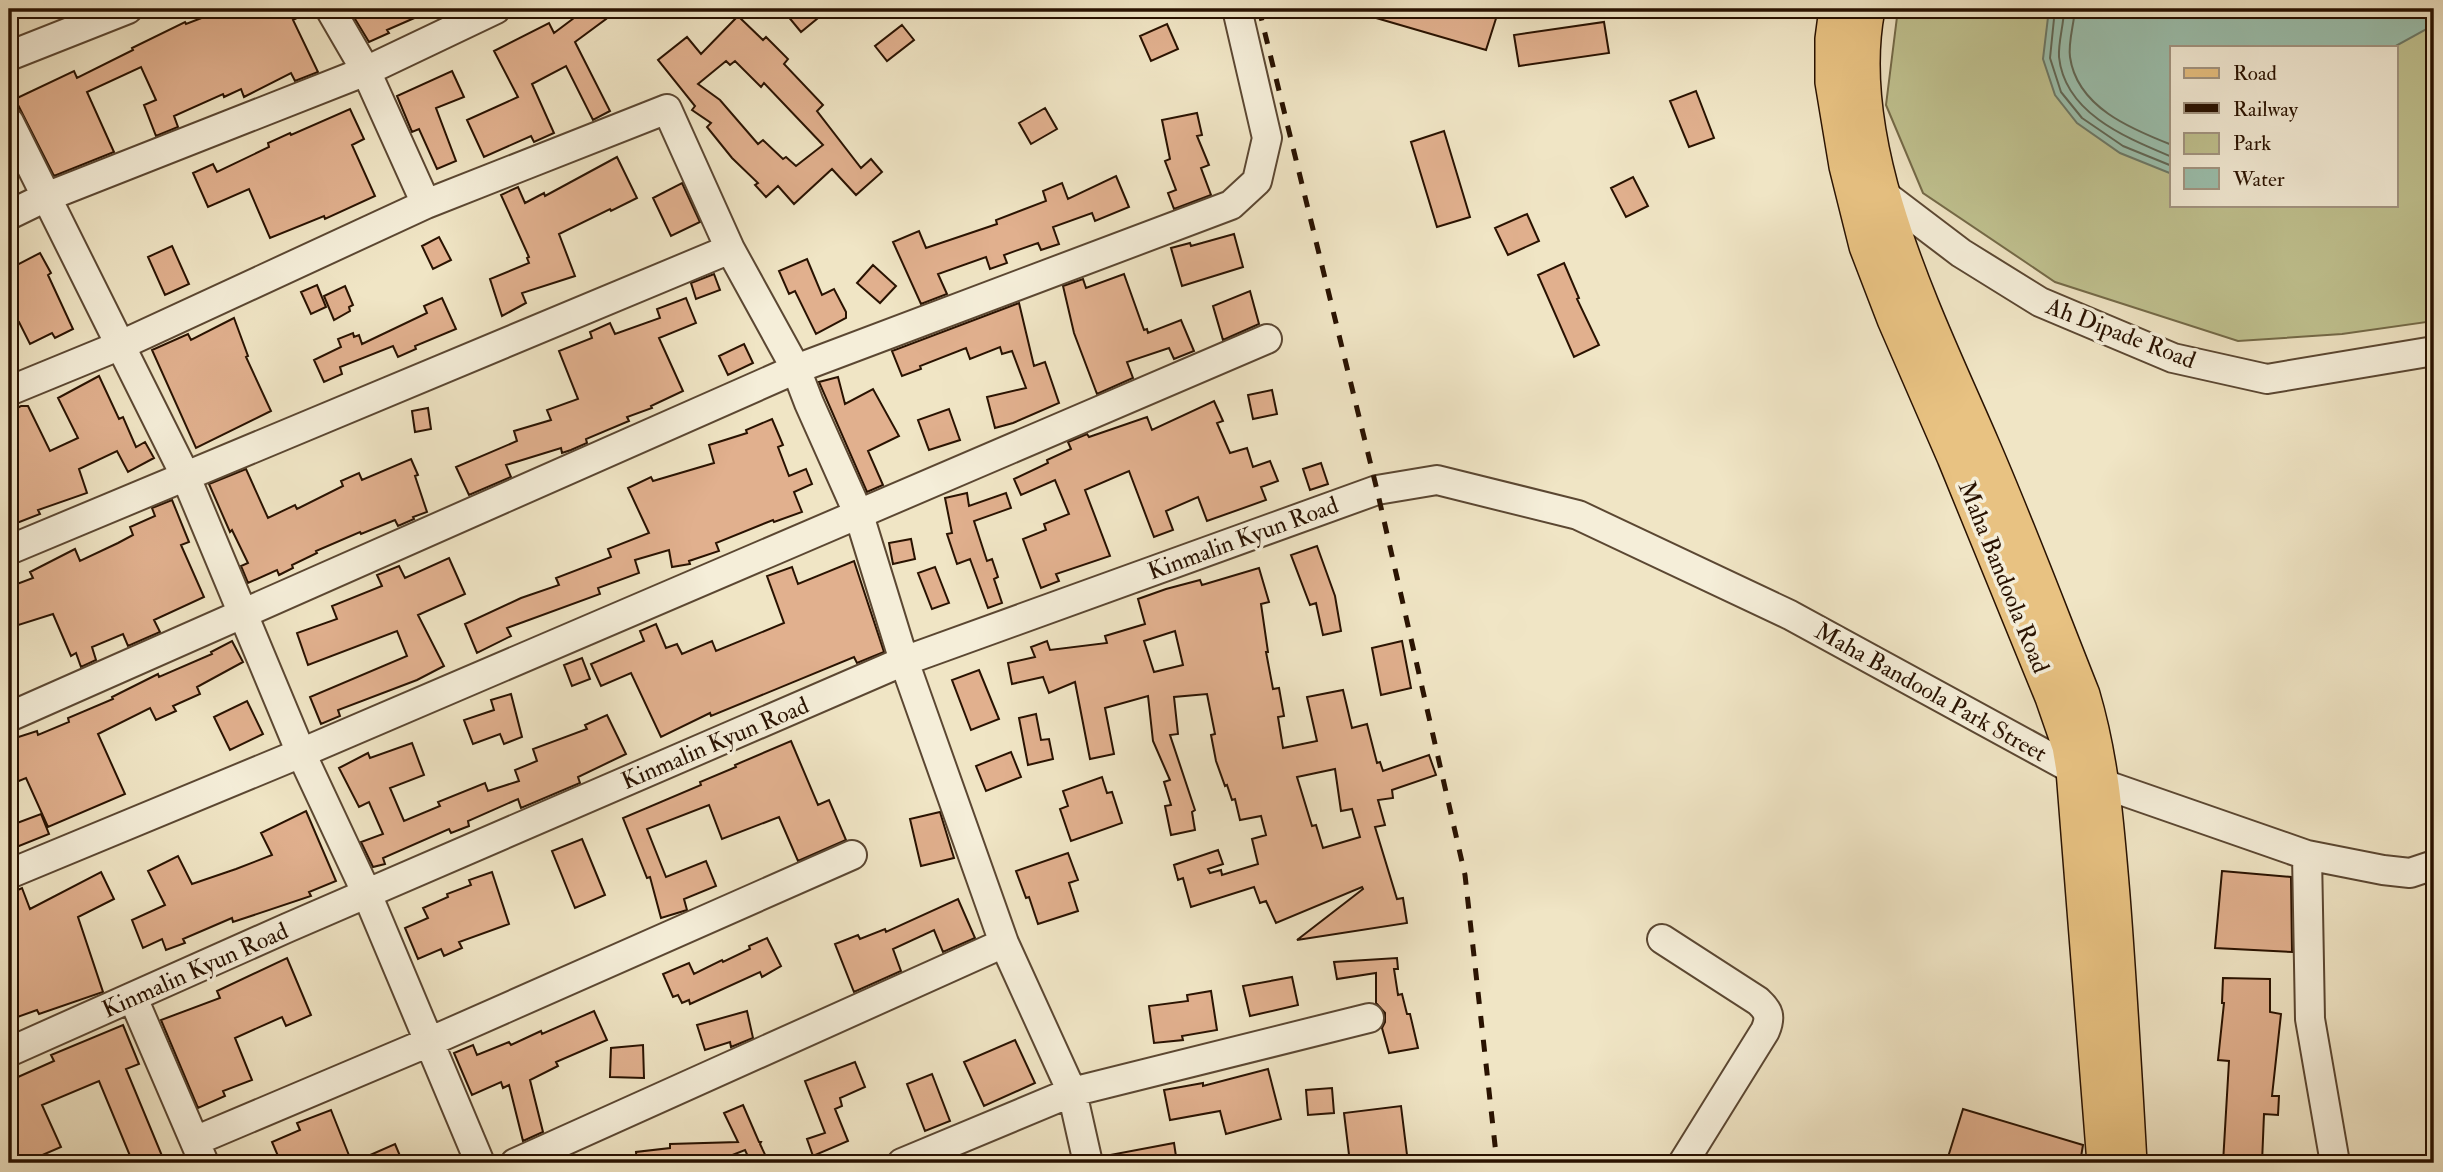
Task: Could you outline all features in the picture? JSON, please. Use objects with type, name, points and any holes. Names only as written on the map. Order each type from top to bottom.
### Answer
[{"type":"main road","name":"Maha Bandoola Road","points":[[1837,9],[1833,40],[1833,82],[1847,166],[1867,246],[1895,320],[1955,457],[2053,697],[2070,746],[2088,777],[2120,994],[2129,1163]]},
{"type":"main road","name":"Maha Bandoola Road","points":[[1867,9],[1861,47],[1862,82],[1881,192],[1920,308],[1982,446],[2082,695],[2092,728],[2088,777],[2105,1163]]},
{"type":"street","points":[[9,56],[128,9]]},
{"type":"street","points":[[330,9],[366,72],[426,204]]},
{"type":"street","points":[[9,215],[46,197],[366,72],[496,9]]},
{"type":"street","points":[[9,716],[796,369],[1231,205],[1257,181],[1267,138],[1237,9]]},
{"type":"street","points":[[9,391],[121,345],[426,204],[667,108],[730,249],[796,369],[859,516],[904,661],[1004,943],[1072,1091],[1088,1163]]},
{"type":"street","points":[[9,122],[185,475],[301,753],[367,894],[480,1163]]},
{"type":"street","name":"Ah Dipade Road","points":[[1847,166],[1961,253],[2040,302],[2173,358],[2267,379],[2434,351]]},
{"type":"street","points":[[9,550],[730,249]]},
{"type":"street","points":[[9,874],[301,753],[1267,340]]},
{"type":"street","name":"Maha Bandoola Park Street","points":[[1437,480],[1578,515],[1790,615],[2088,777],[2307,855],[2410,873],[2434,865]]},
{"type":"street","name":"Kinmalin Kyun Road","points":[[9,1052],[904,661],[1377,490],[1437,480]]},
{"type":"street","points":[[133,998],[200,1152],[429,1042],[852,855]]},
{"type":"street","points":[[2307,855],[2310,1019],[2335,1163]]},
{"type":"street","points":[[1662,939],[1758,1001],[1767,1009],[1769,1021],[1683,1163]]},
{"type":"street","points":[[515,1163],[1004,943]]},
{"type":"street","points":[[902,1163],[1072,1091],[1369,1018]]},
{"type":"green space","points":[[1898,9],[2434,9],[2434,321],[2342,334],[2238,341],[2055,282],[1923,193],[1886,105]]},
{"type":"water","points":[[2049,9],[2434,9],[2434,25],[2396,46],[2170,46],[2170,173],[2120,153],[2077,123],[2055,95],[2043,59]]},
{"type":"building","points":[[225,9],[313,9],[293,20],[318,72],[295,81],[291,73],[244,97],[241,89],[224,97],[223,94],[174,116],[178,127],[156,136],[144,105],[156,100],[141,67],[87,92],[114,152],[54,176],[15,99],[74,71],[77,78],[185,22],[186,24]]},
{"type":"building","points":[[349,9],[435,9],[387,30],[389,33],[369,42]]},
{"type":"building","points":[[586,9],[598,9],[606,19],[575,42],[610,111],[593,120],[566,66],[532,84],[554,133],[534,142],[531,136],[484,157],[467,120],[518,97],[494,51],[549,23],[554,33]]},
{"type":"building","points":[[782,9],[829,9],[801,32]]},
{"type":"building","points":[[1360,9],[1499,9],[1486,50],[1359,13]]},
{"type":"building","points":[[738,16],[763,40],[766,37],[788,59],[784,64],[823,105],[817,111],[861,168],[871,159],[882,172],[856,195],[832,169],[794,204],[778,186],[766,197],[755,185],[758,183],[732,158],[707,127],[711,123],[692,110],[695,106],[658,60],[687,37],[701,54]],"holes":[[[726,61],[730,65],[735,61],[761,87],[764,83],[823,145],[796,166],[786,157],[783,159],[763,140],[758,144],[720,100],[698,84]]]},
{"type":"building","points":[[1604,22],[1609,53],[1519,66],[1514,35]]},
{"type":"building","points":[[1167,24],[1178,49],[1151,61],[1140,36]]},
{"type":"building","points":[[902,25],[914,40],[887,61],[875,46]]},
{"type":"building","points":[[452,71],[464,97],[436,108],[456,161],[437,169],[419,129],[412,132],[397,96]]},
{"type":"building","points":[[1696,91],[1714,138],[1689,147],[1670,101]]},
{"type":"building","points":[[1045,108],[1057,129],[1031,144],[1019,123]]},
{"type":"building","points":[[350,109],[364,139],[352,145],[375,196],[325,219],[324,216],[270,238],[249,189],[208,207],[193,173],[213,164],[217,172],[269,147],[268,143]]},
{"type":"building","points":[[1197,113],[1202,135],[1197,136],[1209,165],[1201,168],[1211,195],[1174,209],[1168,193],[1176,190],[1165,161],[1170,159],[1162,120]]},
{"type":"building","points":[[1444,131],[1470,217],[1437,227],[1411,142]]},
{"type":"building","points":[[617,157],[637,198],[559,234],[575,276],[522,293],[526,303],[502,316],[490,279],[529,263],[529,257],[501,195],[518,187],[525,203],[544,193],[545,196]]},
{"type":"building","points":[[1116,176],[1129,207],[1095,221],[1092,213],[1053,227],[1059,244],[1041,250],[1038,243],[1004,255],[1007,263],[990,269],[986,257],[938,274],[947,294],[921,304],[893,242],[919,231],[926,248],[997,224],[996,220],[1046,201],[1043,191],[1062,183],[1068,199]]},
{"type":"building","points":[[1633,177],[1648,206],[1626,217],[1611,188]]},
{"type":"building","points":[[682,183],[700,222],[671,236],[653,198]]},
{"type":"building","points":[[1527,214],[1539,241],[1508,255],[1495,228]]},
{"type":"building","points":[[1234,234],[1243,267],[1182,286],[1171,248],[1190,243],[1191,246]]},
{"type":"building","points":[[439,237],[451,260],[433,269],[422,246]]},
{"type":"building","points":[[172,246],[189,284],[165,295],[148,257]]},
{"type":"building","points":[[40,253],[51,273],[48,275],[73,329],[55,338],[52,333],[30,344],[19,322],[9,327],[9,269]]},
{"type":"building","points":[[807,259],[822,295],[834,289],[846,312],[846,318],[816,334],[795,291],[789,294],[779,271]]},
{"type":"building","points":[[1564,263],[1579,298],[1577,299],[1599,345],[1574,357],[1538,275]]},
{"type":"building","points":[[873,265],[896,286],[880,303],[857,283]]},
{"type":"building","points":[[714,274],[720,290],[696,299],[691,283]]},
{"type":"building","points":[[1124,274],[1144,330],[1147,329],[1148,333],[1181,320],[1194,351],[1174,359],[1169,348],[1127,362],[1133,378],[1097,394],[1074,333],[1063,286],[1083,279],[1086,288]]},
{"type":"building","points":[[317,285],[326,307],[311,314],[301,292]]},
{"type":"building","points":[[345,286],[353,305],[349,307],[350,311],[334,320],[324,296]]},
{"type":"building","points":[[1250,291],[1259,324],[1223,340],[1213,306]]},
{"type":"building","points":[[442,298],[456,329],[415,346],[416,349],[398,357],[393,346],[340,367],[342,374],[324,382],[314,360],[341,347],[338,339],[353,333],[354,337],[359,335],[362,344],[427,313],[424,306]]},
{"type":"building","points":[[686,298],[696,323],[659,338],[683,391],[651,406],[652,408],[627,417],[629,421],[586,439],[587,443],[571,450],[562,453],[561,448],[506,465],[511,477],[469,495],[456,467],[517,441],[514,431],[551,420],[547,410],[578,399],[559,351],[592,338],[590,332],[610,323],[615,334],[660,318],[657,309]]},
{"type":"building","points":[[1019,303],[1034,366],[1045,362],[1059,403],[995,428],[987,397],[1026,388],[1012,351],[1002,354],[1000,347],[970,359],[966,348],[902,376],[892,351]]},
{"type":"building","points":[[234,318],[248,356],[246,357],[271,411],[196,448],[152,350],[188,334],[191,340]]},
{"type":"building","points":[[744,344],[753,363],[728,375],[719,356]]},
{"type":"building","points":[[99,376],[119,419],[123,417],[136,447],[145,442],[154,458],[128,472],[117,451],[79,469],[87,493],[38,510],[40,514],[9,526],[9,436],[16,433],[9,419],[9,412],[21,406],[28,406],[50,451],[78,438],[58,398]]},
{"type":"building","points":[[838,377],[845,404],[873,389],[899,436],[868,451],[883,485],[867,492],[819,382]]},
{"type":"building","points":[[1272,390],[1277,414],[1253,419],[1248,395]]},
{"type":"building","points":[[1214,401],[1223,421],[1217,423],[1230,453],[1247,448],[1253,467],[1270,461],[1278,481],[1261,487],[1266,500],[1207,521],[1198,497],[1166,511],[1173,530],[1154,537],[1129,471],[1085,490],[1110,556],[1056,574],[1059,581],[1041,588],[1023,539],[1046,530],[1044,524],[1069,514],[1055,480],[1021,495],[1014,479],[1071,449],[1068,442],[1087,434],[1089,437],[1147,417],[1152,430]]},
{"type":"building","points":[[428,408],[431,429],[415,432],[412,411]]},
{"type":"building","points":[[949,409],[960,440],[929,450],[918,420]]},
{"type":"building","points":[[772,419],[783,445],[778,447],[789,476],[806,469],[812,484],[794,492],[802,512],[774,522],[773,520],[716,543],[719,551],[689,561],[690,564],[672,567],[669,550],[635,560],[639,573],[598,588],[600,594],[507,628],[511,636],[477,653],[465,624],[521,598],[559,585],[556,578],[611,557],[608,549],[649,533],[628,488],[651,477],[653,481],[714,463],[709,445],[747,433],[746,430]]},
{"type":"building","points":[[411,459],[427,512],[398,526],[395,520],[361,534],[360,532],[316,551],[317,553],[292,565],[293,568],[279,575],[277,570],[248,583],[241,566],[248,563],[232,530],[230,532],[209,484],[246,469],[268,518],[295,505],[297,509],[343,486],[341,481],[359,473],[362,480]]},
{"type":"building","points":[[1321,463],[1328,484],[1310,490],[1303,469]]},
{"type":"building","points":[[967,493],[969,506],[1006,493],[1011,508],[974,521],[987,561],[992,559],[998,577],[994,579],[1002,603],[988,608],[970,559],[957,564],[947,534],[952,533],[945,498]]},
{"type":"building","points":[[172,500],[189,542],[181,545],[204,597],[154,620],[160,632],[128,646],[123,634],[92,647],[96,660],[81,667],[76,653],[71,656],[53,614],[9,628],[9,587],[33,578],[30,572],[75,549],[80,561],[133,535],[130,527],[155,516],[152,508]]},
{"type":"building","points":[[911,539],[915,559],[893,564],[889,543]]},
{"type":"building","points":[[1317,546],[1335,596],[1341,631],[1323,635],[1316,603],[1310,605],[1291,555]]},
{"type":"building","points":[[449,558],[465,594],[418,615],[444,666],[417,680],[338,710],[340,716],[321,724],[310,697],[407,656],[397,631],[308,665],[297,633],[337,619],[332,606],[382,586],[377,575],[399,566],[405,578]]},
{"type":"building","points":[[854,561],[884,652],[857,663],[854,657],[711,716],[710,713],[661,737],[631,673],[601,686],[591,664],[644,641],[640,631],[656,624],[666,648],[677,644],[682,654],[712,641],[716,651],[784,623],[767,576],[792,567],[798,584]]},
{"type":"building","points":[[935,567],[949,603],[932,609],[918,573]]},
{"type":"building","points":[[1259,568],[1269,602],[1261,604],[1273,689],[1279,688],[1284,716],[1278,717],[1283,748],[1317,741],[1307,697],[1343,690],[1352,728],[1367,724],[1377,763],[1380,762],[1383,771],[1429,755],[1436,775],[1392,790],[1393,798],[1378,800],[1385,825],[1375,827],[1397,899],[1403,898],[1407,923],[1297,940],[1363,889],[1362,887],[1276,923],[1266,901],[1260,903],[1254,887],[1191,907],[1183,878],[1178,880],[1174,865],[1218,850],[1223,864],[1208,869],[1210,873],[1221,870],[1222,875],[1258,864],[1252,839],[1266,835],[1261,816],[1240,820],[1235,799],[1232,800],[1227,785],[1225,786],[1216,761],[1211,735],[1215,734],[1207,694],[1174,697],[1178,734],[1170,735],[1195,810],[1192,812],[1195,830],[1171,835],[1165,806],[1171,805],[1164,782],[1170,780],[1153,741],[1148,696],[1105,708],[1114,754],[1090,759],[1075,682],[1049,693],[1043,677],[1012,684],[1008,663],[1035,657],[1031,647],[1047,641],[1050,650],[1107,643],[1105,636],[1145,624],[1138,599],[1200,580],[1202,585]],"holes":[[[1175,631],[1183,665],[1154,672],[1144,641]],[[1335,769],[1341,811],[1352,809],[1360,837],[1323,848],[1316,825],[1312,826],[1297,777]]]},
{"type":"building","points":[[232,641],[243,662],[197,687],[200,694],[173,706],[176,711],[156,720],[150,708],[98,734],[125,794],[48,827],[26,778],[9,785],[9,740],[37,731],[38,735],[69,722],[68,718],[113,699],[112,697],[158,674],[159,677],[212,654],[211,652]]},
{"type":"building","points":[[1402,641],[1411,688],[1381,695],[1372,648]]},
{"type":"building","points":[[582,658],[590,679],[572,686],[564,665]]},
{"type":"building","points":[[979,670],[999,719],[971,730],[952,680]]},
{"type":"building","points":[[511,694],[522,737],[504,744],[500,734],[473,744],[464,720],[494,710],[491,700]]},
{"type":"building","points":[[247,701],[263,734],[230,750],[214,717]]},
{"type":"building","points":[[1036,714],[1041,740],[1049,739],[1053,759],[1028,765],[1019,718]]},
{"type":"building","points":[[607,715],[626,754],[578,777],[580,783],[521,808],[518,799],[468,821],[469,826],[451,833],[449,829],[383,858],[385,864],[373,867],[361,842],[383,834],[369,802],[359,807],[339,768],[368,753],[370,758],[412,743],[424,775],[390,788],[404,821],[440,806],[438,802],[485,783],[488,791],[519,781],[515,770],[537,761],[533,749],[587,729],[585,725]]},
{"type":"building","points":[[791,741],[818,805],[829,800],[846,840],[798,861],[779,817],[722,839],[709,805],[647,829],[666,877],[706,861],[716,886],[684,899],[687,910],[661,918],[650,877],[647,878],[623,818],[701,785],[700,782]]},
{"type":"building","points":[[1011,752],[1021,777],[986,791],[976,766]]},
{"type":"building","points":[[1102,777],[1107,793],[1112,792],[1122,823],[1071,841],[1060,809],[1068,806],[1063,791]]},
{"type":"building","points":[[306,811],[336,881],[309,892],[311,896],[233,922],[232,918],[183,939],[185,943],[166,950],[162,939],[143,948],[132,920],[165,905],[148,871],[178,856],[192,884],[236,869],[272,855],[261,833]]},
{"type":"building","points":[[940,812],[954,858],[921,866],[910,819]]},
{"type":"building","points":[[41,814],[49,834],[9,850],[9,826]]},
{"type":"building","points":[[582,839],[605,895],[575,908],[552,851]]},
{"type":"building","points":[[1068,853],[1078,880],[1069,883],[1078,911],[1038,924],[1016,871]]},
{"type":"building","points":[[2222,871],[2291,877],[2292,952],[2215,948]]},
{"type":"building","points":[[101,872],[114,899],[78,917],[103,992],[39,1014],[37,1010],[9,1020],[9,894],[22,888],[30,909]]},
{"type":"building","points":[[492,872],[509,924],[459,942],[462,948],[444,956],[441,949],[418,959],[405,928],[428,918],[423,908],[448,897],[447,894],[471,885],[469,880]]},
{"type":"building","points":[[958,899],[975,938],[943,952],[934,930],[893,949],[901,971],[854,992],[835,944],[858,935],[860,939],[885,929],[886,932]]},
{"type":"building","points":[[767,938],[781,966],[762,977],[760,972],[690,1004],[689,1000],[682,1003],[678,995],[673,997],[663,974],[689,963],[694,974],[750,949],[749,946]]},
{"type":"building","points":[[287,958],[311,1015],[286,1026],[282,1017],[235,1038],[252,1080],[223,1091],[225,1096],[198,1108],[161,1020],[220,998],[217,991]]},
{"type":"building","points":[[1397,958],[1398,969],[1394,969],[1398,995],[1402,994],[1407,1014],[1410,1014],[1418,1048],[1389,1053],[1382,1028],[1385,1013],[1376,1003],[1376,973],[1337,979],[1334,962]]},
{"type":"building","points":[[1292,977],[1298,1005],[1250,1016],[1243,986]]},
{"type":"building","points":[[2223,978],[2270,979],[2270,1012],[2281,1014],[2272,1096],[2279,1096],[2278,1115],[2264,1114],[2262,1163],[2223,1163],[2229,1061],[2218,1060],[2224,1003]]},
{"type":"building","points":[[1211,991],[1217,1030],[1182,1036],[1183,1040],[1154,1043],[1149,1006],[1188,1001],[1187,995]]},
{"type":"building","points":[[594,1011],[607,1040],[556,1062],[558,1066],[530,1080],[543,1132],[523,1141],[509,1085],[503,1088],[501,1082],[472,1095],[454,1053],[473,1045],[477,1055],[509,1042],[511,1045]]},
{"type":"building","points":[[747,1011],[753,1038],[731,1047],[730,1042],[705,1050],[697,1025]]},
{"type":"building","points":[[123,1025],[139,1064],[126,1069],[165,1163],[133,1163],[99,1081],[42,1105],[61,1147],[24,1163],[9,1163],[9,1081],[54,1061],[51,1055]]},
{"type":"building","points":[[1015,1040],[1035,1083],[984,1106],[964,1062]]},
{"type":"building","points":[[643,1045],[644,1078],[610,1077],[611,1048]]},
{"type":"building","points":[[855,1062],[865,1087],[840,1098],[842,1106],[835,1109],[848,1141],[813,1156],[807,1139],[825,1133],[805,1081]]},
{"type":"building","points":[[1268,1069],[1281,1119],[1226,1134],[1220,1111],[1170,1120],[1164,1090],[1203,1083],[1203,1086]]},
{"type":"building","points":[[932,1074],[950,1121],[925,1131],[907,1084]]},
{"type":"building","points":[[1332,1088],[1334,1113],[1308,1115],[1306,1090]]},
{"type":"building","points":[[743,1105],[769,1163],[751,1163],[745,1150],[712,1163],[637,1163],[636,1152],[670,1148],[670,1144],[738,1142],[724,1113]]},
{"type":"building","points":[[1401,1106],[1408,1163],[1350,1163],[1344,1113]]},
{"type":"building","points":[[1963,1109],[2083,1145],[2080,1163],[1967,1163],[1948,1157]]},
{"type":"building","points":[[331,1110],[352,1163],[281,1163],[272,1142],[300,1130],[297,1123]]},
{"type":"building","points":[[1174,1143],[1177,1163],[1111,1163],[1110,1155]]},
{"type":"building","points":[[395,1144],[403,1163],[352,1163]]},
{"type":"railway","points":[[1259,9],[1377,490],[1465,875],[1497,1163]]}]
